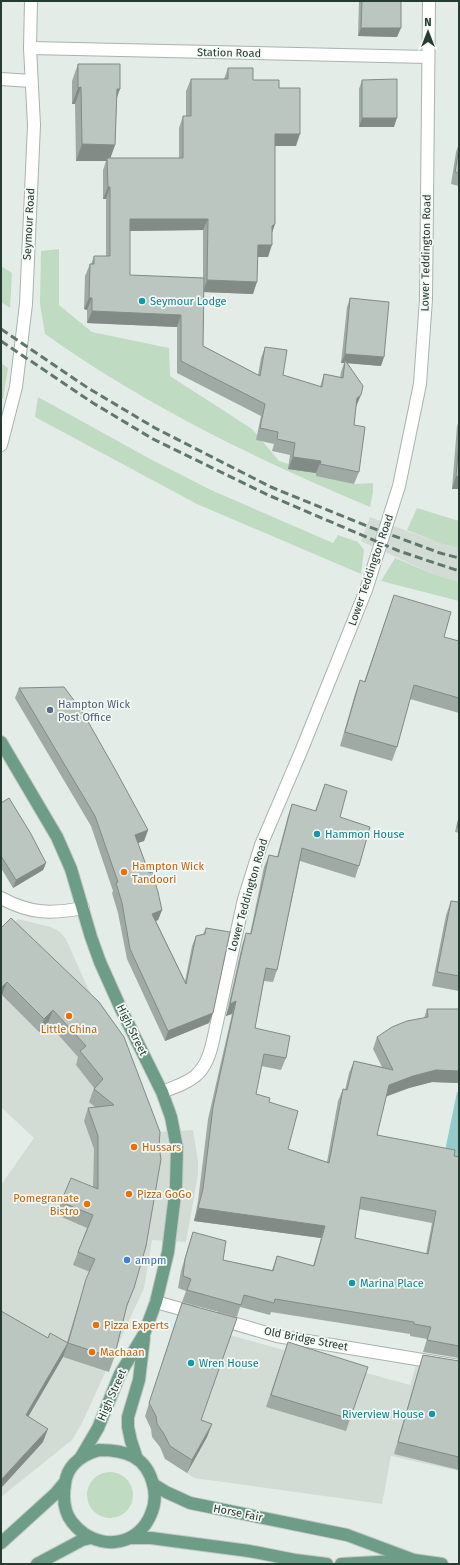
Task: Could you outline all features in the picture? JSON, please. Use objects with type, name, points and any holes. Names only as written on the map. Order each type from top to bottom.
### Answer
[{"type":"main road","name":"High Street","points":[[1,742],[57,838],[71,869],[94,946],[107,978],[162,1092],[174,1132],[177,1162],[176,1186],[168,1252],[156,1302],[144,1334],[120,1374],[98,1428],[81,1457]]},
{"type":"main road","name":"High Street","points":[[137,1459],[131,1441],[128,1422],[139,1380],[144,1334]]},
{"type":"main road","points":[[132,1538],[146,1526],[154,1508],[155,1496],[153,1484],[148,1471],[131,1455],[111,1450],[99,1450],[81,1457],[68,1473],[65,1482],[64,1494],[67,1513],[71,1522],[84,1534],[91,1538],[111,1542],[132,1538],[151,1538],[249,1551],[295,1560],[327,1564]]},
{"type":"main road","points":[[1,1543],[55,1494],[65,1482]]},
{"type":"main road","name":"Horse Fair","points":[[153,1484],[190,1504],[328,1530],[347,1535],[414,1560]]},
{"type":"main road","points":[[37,1564],[82,1540],[91,1538]]},
{"type":"main road","points":[[341,1564],[414,1560],[442,1564]]},
{"type":"street","name":"Seymour Road","points":[[1,445],[16,387],[26,304],[34,125],[30,48],[31,1]]},
{"type":"street","name":"Lower Teddington Road","points":[[162,1092],[190,1080],[203,1069],[207,1062],[244,899],[260,844],[302,749],[364,595],[398,491],[420,384],[424,330],[426,292],[429,1]]},
{"type":"street","name":"Station Road","points":[[30,48],[428,57]]},
{"type":"street","points":[[1,79],[31,81]]},
{"type":"street","points":[[1,900],[35,912],[62,912],[83,908]]},
{"type":"street","name":"Old Bridge Street","points":[[156,1302],[277,1336],[459,1366]]},
{"type":"shaded area","points":[[370,517],[442,544],[459,548],[459,582],[433,574],[361,541]]},
{"type":"shaded area","points":[[18,919],[51,927],[60,932],[66,939],[86,984],[127,1065],[158,1132],[193,1130],[198,1161],[198,1174],[186,1242],[152,1240],[144,1288],[82,1423],[72,1440],[1,1497],[1,1185],[34,1138],[1,1107],[1,936]]},
{"type":"shaded area","points":[[176,1320],[410,1385],[417,1362],[459,1372],[459,1471],[391,1456],[382,1504],[194,1478],[172,1463],[160,1447],[151,1429],[148,1407]]},
{"type":"green space","points":[[59,249],[59,305],[92,332],[169,348],[170,376],[252,429],[279,461],[354,484],[373,483],[370,507],[285,470],[203,430],[122,385],[45,334],[40,304],[41,251]]},
{"type":"green space","points":[[1,266],[12,273],[10,308],[1,302]]},
{"type":"green space","points":[[1,363],[8,368],[3,399],[1,397]]},
{"type":"green space","points":[[38,397],[152,460],[211,490],[333,543],[338,535],[358,542],[364,550],[361,574],[197,504],[35,417]]},
{"type":"green space","points":[[417,508],[459,521],[459,548],[442,544],[407,530]]},
{"type":"green space","points":[[395,558],[433,574],[459,582],[459,601],[381,581]]},
{"type":"green space","points":[[115,1472],[127,1478],[132,1486],[132,1504],[127,1512],[119,1517],[105,1518],[93,1512],[88,1504],[87,1490],[93,1478],[101,1473]]},
{"type":"water","points":[[457,1092],[459,1092],[459,1158],[444,1156]]},
{"type":"building","points":[[362,1],[401,1],[401,28],[361,28]]},
{"type":"building","points":[[78,64],[120,64],[120,89],[117,89],[115,145],[82,144],[81,87],[78,88]]},
{"type":"building","points":[[228,68],[253,68],[253,80],[279,80],[279,88],[300,88],[300,134],[275,134],[275,224],[272,226],[272,245],[258,245],[257,282],[207,280],[208,219],[130,219],[130,275],[204,278],[203,346],[260,376],[265,347],[287,350],[283,375],[322,387],[324,374],[343,378],[345,360],[363,386],[361,395],[357,398],[354,425],[365,427],[359,472],[320,464],[321,461],[293,457],[295,443],[277,439],[278,432],[260,428],[265,404],[181,361],[181,315],[92,311],[92,298],[89,298],[90,264],[94,264],[94,256],[110,256],[110,187],[108,187],[107,158],[183,158],[183,116],[191,116],[191,79],[228,79]]},
{"type":"building","points":[[397,79],[397,118],[362,118],[362,80]]},
{"type":"building","points":[[459,148],[459,173],[455,172]]},
{"type":"building","points":[[350,298],[389,302],[384,357],[345,354]]},
{"type":"building","points":[[459,443],[459,477],[456,476]]},
{"type":"building","points":[[394,595],[451,612],[444,637],[459,641],[459,698],[414,685],[397,747],[345,732],[360,680],[365,682]]},
{"type":"building","points":[[64,687],[82,711],[148,830],[135,835],[149,873],[152,872],[162,910],[152,914],[186,984],[196,936],[205,934],[206,928],[230,932],[213,1013],[168,1031],[130,949],[122,903],[116,883],[118,882],[95,816],[19,688]]},
{"type":"building","points":[[325,784],[347,791],[340,817],[370,827],[359,866],[302,848],[277,970],[266,968],[255,1028],[290,1036],[286,1058],[264,1054],[256,1094],[270,1098],[269,1102],[298,1111],[288,1149],[329,1163],[343,1089],[347,1090],[354,1061],[393,1070],[377,1037],[392,1027],[407,1021],[428,1017],[427,1009],[459,1009],[459,1071],[436,1070],[413,1076],[389,1085],[377,1135],[455,1150],[454,1156],[459,1157],[459,1346],[427,1340],[431,1327],[414,1324],[414,1322],[275,1299],[274,1303],[244,1295],[241,1305],[187,1290],[191,1279],[183,1276],[185,1259],[193,1232],[226,1241],[223,1260],[273,1271],[277,1256],[314,1266],[325,1226],[198,1208],[203,1189],[213,1107],[236,1001],[230,1004],[246,933],[251,934],[269,855],[278,857],[292,804],[316,811]],"holes":[[[361,1197],[436,1211],[428,1254],[355,1238]]]},
{"type":"building","points":[[9,798],[31,834],[46,863],[16,880],[1,856],[1,803]]},
{"type":"building","points":[[451,901],[459,902],[459,976],[437,972]]},
{"type":"building","points":[[11,918],[99,1002],[124,1037],[160,1132],[159,1147],[161,1159],[146,1246],[134,1288],[127,1305],[114,1358],[68,1343],[86,1279],[95,1259],[78,1252],[93,1215],[61,1202],[71,1178],[98,1189],[98,1136],[88,1108],[114,1105],[94,1089],[103,1079],[80,1051],[86,1046],[53,1010],[44,1019],[7,982],[1,988],[1,928]]},
{"type":"building","points":[[182,1303],[237,1318],[201,1420],[212,1424],[192,1460],[170,1446],[157,1424],[156,1416],[149,1403]]},
{"type":"building","points":[[1,1311],[48,1338],[50,1333],[68,1343],[26,1415],[48,1429],[1,1480]]},
{"type":"building","points":[[288,1342],[368,1367],[350,1419],[271,1395]]},
{"type":"building","name":"Riverview House","points":[[423,1355],[459,1361],[459,1457],[398,1442]]},
{"type":"railway","points":[[1,329],[88,388],[155,428],[271,487],[367,526],[440,553],[459,558]]},
{"type":"railway","points":[[1,341],[93,403],[153,439],[268,495],[399,551],[459,571]]},
{"type":"place","name":"Seymour Lodge","points":[[142,301]]},
{"type":"place","name":"Hampton Wick Post Office","points":[[50,710]]},
{"type":"place","name":"Hammon House","points":[[317,834]]},
{"type":"place","name":"Hampton Wick Tandoori","points":[[124,872]]},
{"type":"place","name":"Little China","points":[[69,1016]]},
{"type":"place","name":"Hussars","points":[[134,1147]]},
{"type":"place","name":"Pizza GoGo","points":[[129,1194]]},
{"type":"place","name":"Pomegranate Bistro","points":[[87,1204]]},
{"type":"place","name":"ampm","points":[[127,1260]]},
{"type":"place","name":"Marina Place","points":[[352,1283]]},
{"type":"place","name":"Pizza Experts","points":[[96,1325]]},
{"type":"place","name":"Machaan","points":[[92,1352]]},
{"type":"place","name":"Wren House","points":[[191,1363]]},
{"type":"place","name":"Riverview House","points":[[432,1414]]}]
